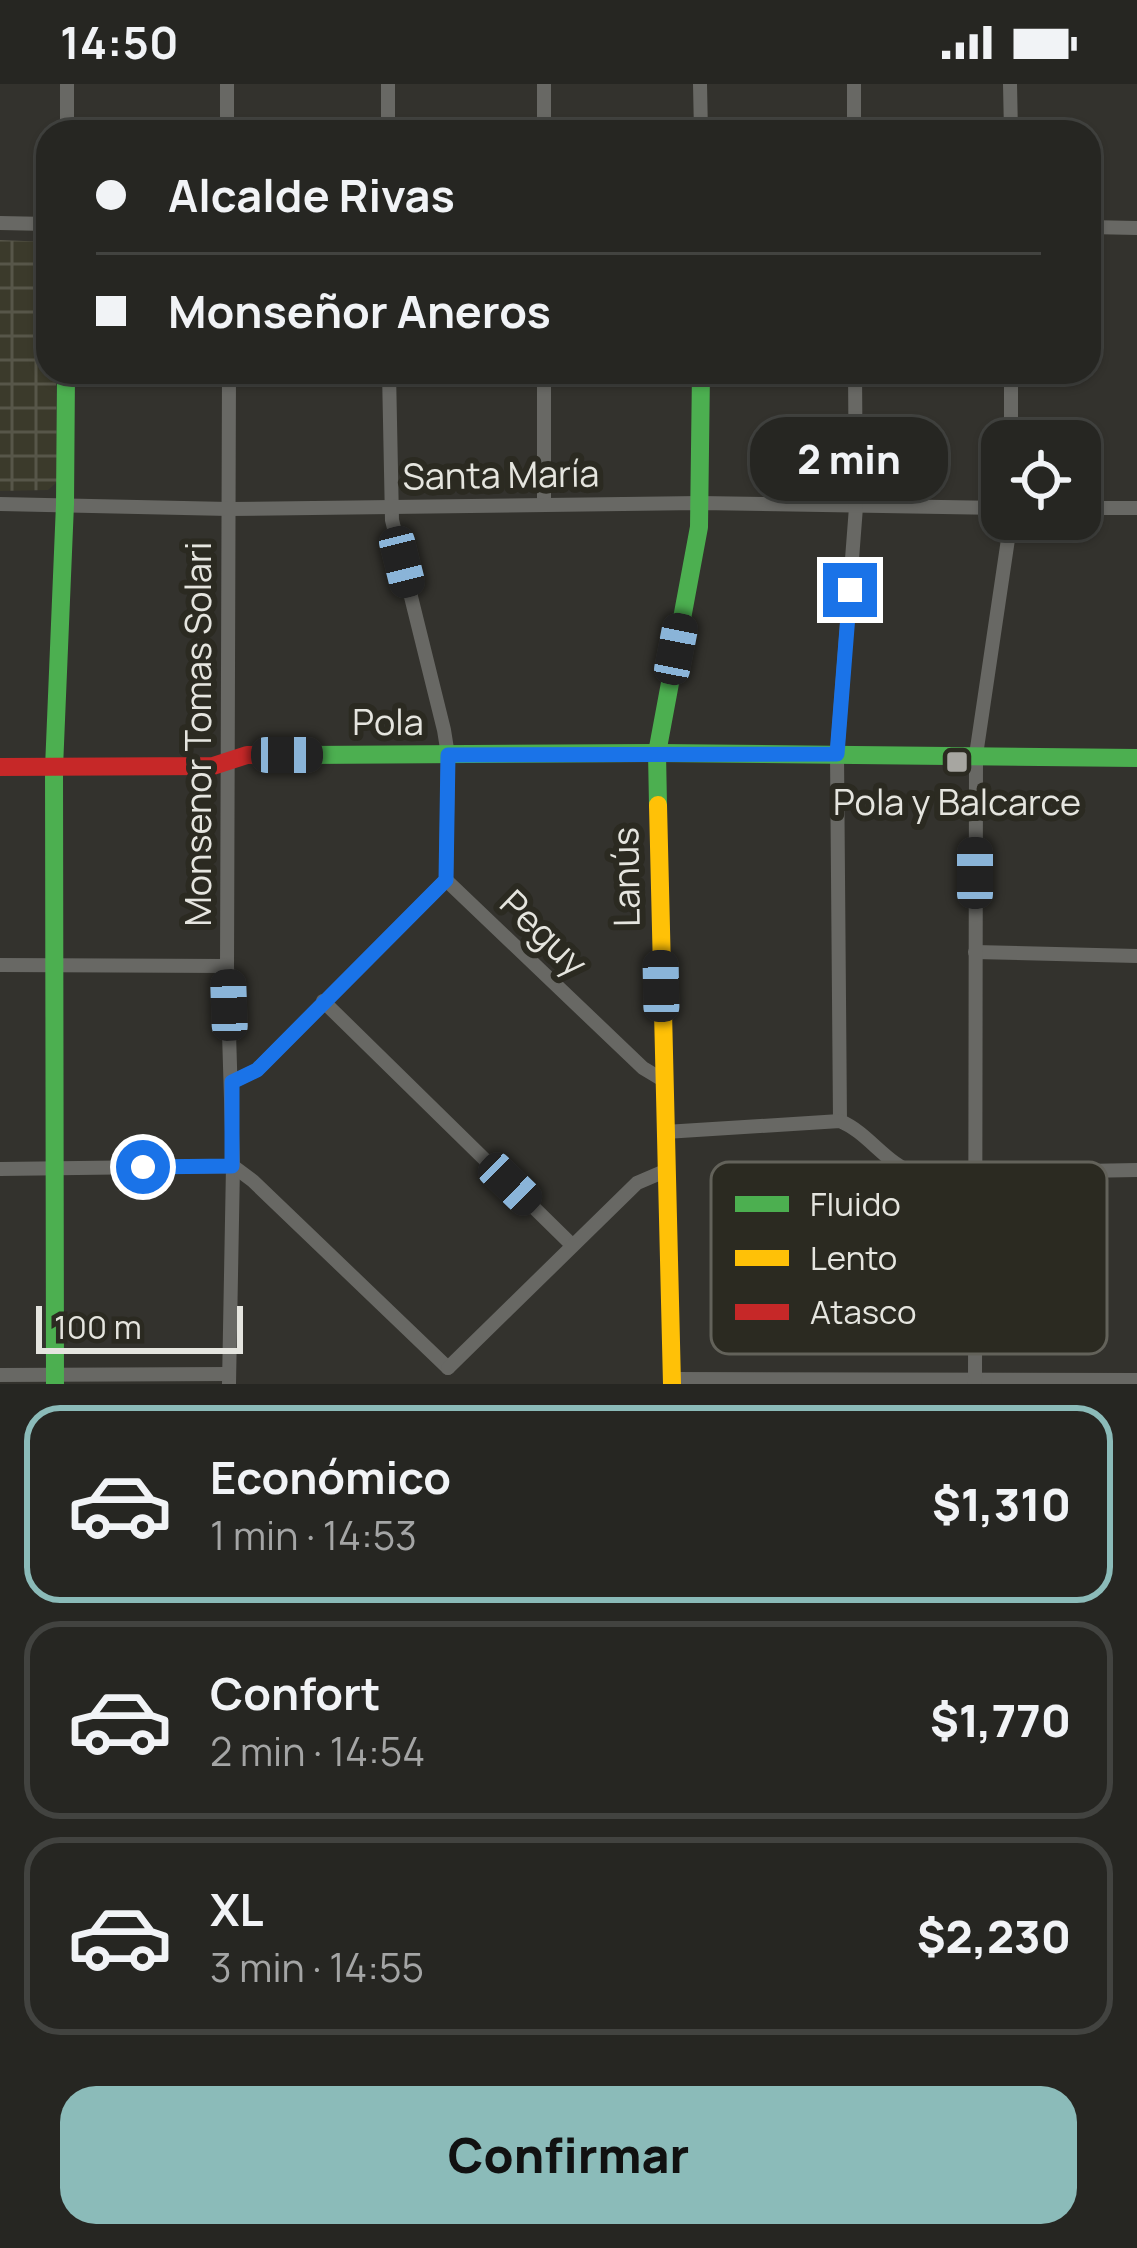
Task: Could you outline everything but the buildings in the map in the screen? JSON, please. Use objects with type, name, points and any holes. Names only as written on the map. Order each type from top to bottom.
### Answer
[{"type":"street","points":[[67,84],[67,120]]},
{"type":"street","points":[[226,84],[227,120]]},
{"type":"street","points":[[388,84],[388,120]]},
{"type":"street","points":[[544,84],[544,120]]},
{"type":"street","points":[[700,84],[701,120]]},
{"type":"street","points":[[854,84],[854,120]]},
{"type":"street","points":[[1010,84],[1011,120]]},
{"type":"street","points":[[0,224],[36,224]]},
{"type":"street","points":[[1101,227],[1137,228]]},
{"type":"street","points":[[55,1380],[54,768],[66,384]]},
{"type":"street","name":"Monsenor Tomas Solari","points":[[229,384],[229,1379]]},
{"type":"street","points":[[232,1082],[257,1070],[446,880],[448,755],[392,520],[389,384]]},
{"type":"street","points":[[544,384],[544,504]]},
{"type":"street","name":"Lanús","points":[[672,1382],[657,753],[699,527],[701,384]]},
{"type":"street","points":[[840,1121],[837,754],[856,507],[855,384]]},
{"type":"street","points":[[1011,384],[1012,420]]},
{"type":"street","name":"Santa María","points":[[0,504],[229,509],[700,503],[981,508]]},
{"type":"street","points":[[1101,508],[1137,508]]},
{"type":"street","points":[[976,1162],[976,754],[1008,540]]},
{"type":"street","name":"Pola","points":[[0,767],[213,766],[247,755],[1137,758]]},
{"type":"street","name":"Peguy","points":[[446,880],[643,1068],[663,1080]]},
{"type":"street","points":[[975,952],[1137,956]]},
{"type":"street","points":[[0,965],[227,966]]},
{"type":"street","points":[[323,1001],[572,1245]]},
{"type":"street","points":[[665,1132],[840,1121],[896,1162]]},
{"type":"street","points":[[0,1169],[232,1166],[253,1181],[448,1376],[637,1183],[664,1171]]},
{"type":"street","points":[[1107,1171],[1137,1170]]},
{"type":"street","points":[[0,1376],[229,1379]]},
{"type":"street","points":[[672,1382],[1137,1380]]},
{"type":"shaded area","points":[[0,240],[36,242],[36,384],[56,384],[57,482],[48,490],[0,491]]},
{"type":"traffic: fast","points":[[55,1384],[54,768],[66,384]]},
{"type":"traffic: fast","points":[[658,805],[657,753],[699,527],[701,384]]},
{"type":"traffic: fast","points":[[306,755],[1137,758]]},
{"type":"traffic: slow","points":[[658,805],[672,1384]]},
{"type":"traffic: jam","points":[[0,767],[213,766],[247,755],[306,755]]},
{"type":"place","name":"Pola y Balcarce","points":[[957,762]]},
{"type":"route","points":[[143,1167],[232,1166],[232,1082],[257,1070],[446,880],[448,755],[837,754],[850,590]]}]
